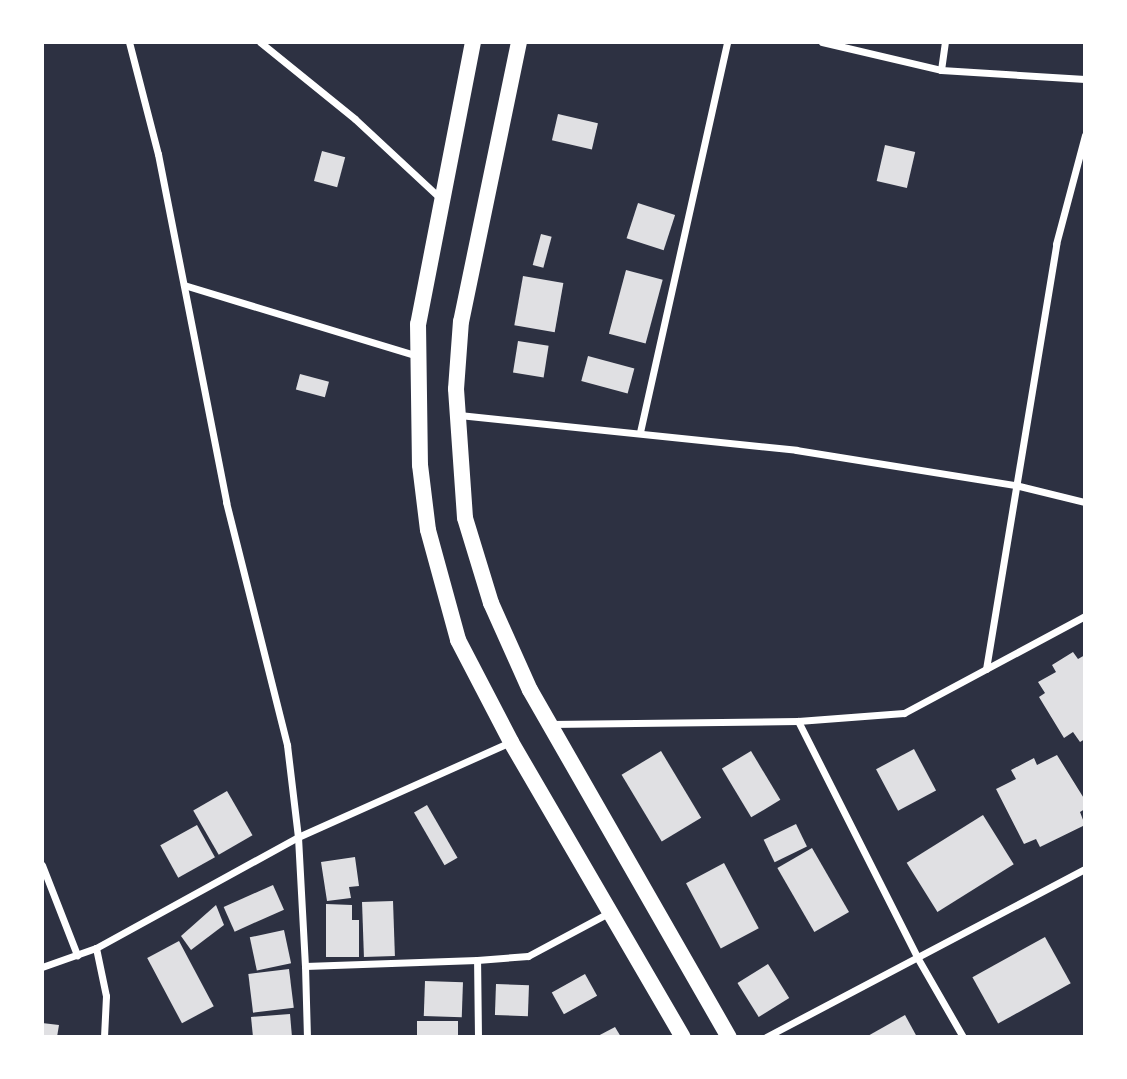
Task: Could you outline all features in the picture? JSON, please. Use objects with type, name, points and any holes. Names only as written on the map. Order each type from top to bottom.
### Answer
[{"type":"main road","points":[[473,42],[418,324],[420,465],[442,590],[458,640],[511,742],[683,1037]]},
{"type":"main road","points":[[519,42],[461,321],[457,415],[465,518],[491,603],[549,724],[729,1037]]},
{"type":"street","points":[[129,42],[158,154],[226,502],[287,745],[298,837],[307,1037]]},
{"type":"street","points":[[260,42],[355,119],[441,198]]},
{"type":"street","points":[[639,432],[726,42]]},
{"type":"street","points":[[822,42],[941,70],[1085,79]]},
{"type":"street","points":[[941,70],[945,42]]},
{"type":"street","points":[[986,669],[1056,244],[1085,135]]},
{"type":"street","points":[[184,285],[418,356]]},
{"type":"street","points":[[457,415],[796,450],[1016,485],[1085,502]]},
{"type":"street","points":[[549,724],[799,720],[904,713],[1085,616]]},
{"type":"street","points":[[799,720],[917,957],[963,1037]]},
{"type":"street","points":[[42,967],[96,948],[298,837],[511,742]]},
{"type":"street","points":[[42,865],[77,954]]},
{"type":"street","points":[[766,1037],[1085,869]]},
{"type":"street","points":[[305,966],[528,956],[610,912]]},
{"type":"street","points":[[96,948],[106,996],[104,1037]]},
{"type":"street","points":[[477,960],[478,1037]]},
{"type":"building","points":[[558,114],[598,123],[592,150],[552,140]]},
{"type":"building","points":[[885,145],[915,152],[907,188],[877,181]]},
{"type":"building","points":[[322,151],[345,157],[337,187],[314,181]]},
{"type":"building","points":[[638,203],[675,215],[664,250],[627,238]]},
{"type":"building","points":[[541,234],[552,237],[543,268],[533,265]]},
{"type":"building","points":[[626,270],[663,280],[646,344],[609,334]]},
{"type":"building","points":[[523,276],[563,283],[555,332],[514,325]]},
{"type":"building","points":[[518,341],[549,346],[544,377],[513,373]]},
{"type":"building","points":[[588,356],[634,368],[628,394],[581,381]]},
{"type":"building","points":[[300,374],[329,382],[325,397],[296,389]]},
{"type":"building","points":[[1073,652],[1078,659],[1085,655],[1085,739],[1080,742],[1073,732],[1064,738],[1039,697],[1045,693],[1038,682],[1056,672],[1052,665]]},
{"type":"building","points":[[914,749],[936,790],[898,811],[876,769]]},
{"type":"building","points":[[661,751],[701,818],[662,842],[622,775]]},
{"type":"building","points":[[751,751],[780,800],[751,817],[722,769]]},
{"type":"building","points":[[1057,755],[1085,800],[1085,809],[1080,812],[1085,825],[1040,847],[1036,839],[1024,844],[996,789],[1016,779],[1011,770],[1034,758],[1037,765]]},
{"type":"building","points":[[227,791],[252,835],[219,855],[193,810]]},
{"type":"building","points":[[427,805],[457,858],[445,865],[414,812]]},
{"type":"building","points":[[983,815],[1014,864],[937,912],[907,863]]},
{"type":"building","points":[[796,824],[807,846],[775,862],[764,840]]},
{"type":"building","points":[[197,825],[215,857],[178,878],[160,845]]},
{"type":"building","points":[[812,848],[849,912],[814,932],[777,868]]},
{"type":"building","points":[[355,857],[359,886],[349,887],[351,898],[327,901],[321,862]]},
{"type":"building","points":[[724,863],[759,928],[721,949],[686,883]]},
{"type":"building","points":[[273,885],[284,910],[235,932],[224,907]]},
{"type":"building","points":[[393,901],[395,956],[364,957],[362,902]]},
{"type":"building","points":[[326,904],[352,905],[352,920],[359,920],[359,957],[326,957]]},
{"type":"building","points":[[216,905],[224,925],[191,950],[181,936]]},
{"type":"building","points":[[284,930],[291,963],[257,971],[250,937]]},
{"type":"building","points":[[1045,937],[1071,983],[998,1024],[972,977]]},
{"type":"building","points":[[179,941],[214,1006],[182,1023],[147,958]]},
{"type":"building","points":[[768,964],[789,998],[759,1017],[737,983]]},
{"type":"building","points":[[289,969],[294,1008],[253,1013],[248,974]]},
{"type":"building","points":[[585,974],[597,996],[564,1014],[552,992]]},
{"type":"building","points":[[425,981],[463,982],[462,1017],[424,1016]]},
{"type":"building","points":[[496,984],[529,985],[528,1016],[495,1015]]},
{"type":"building","points":[[290,1014],[292,1037],[253,1037],[251,1017]]},
{"type":"building","points":[[905,1015],[917,1037],[866,1037]]},
{"type":"building","points":[[417,1021],[458,1021],[458,1037],[417,1037]]},
{"type":"building","points":[[42,1023],[59,1025],[57,1037],[42,1037]]},
{"type":"building","points":[[615,1027],[621,1037],[596,1037]]}]
